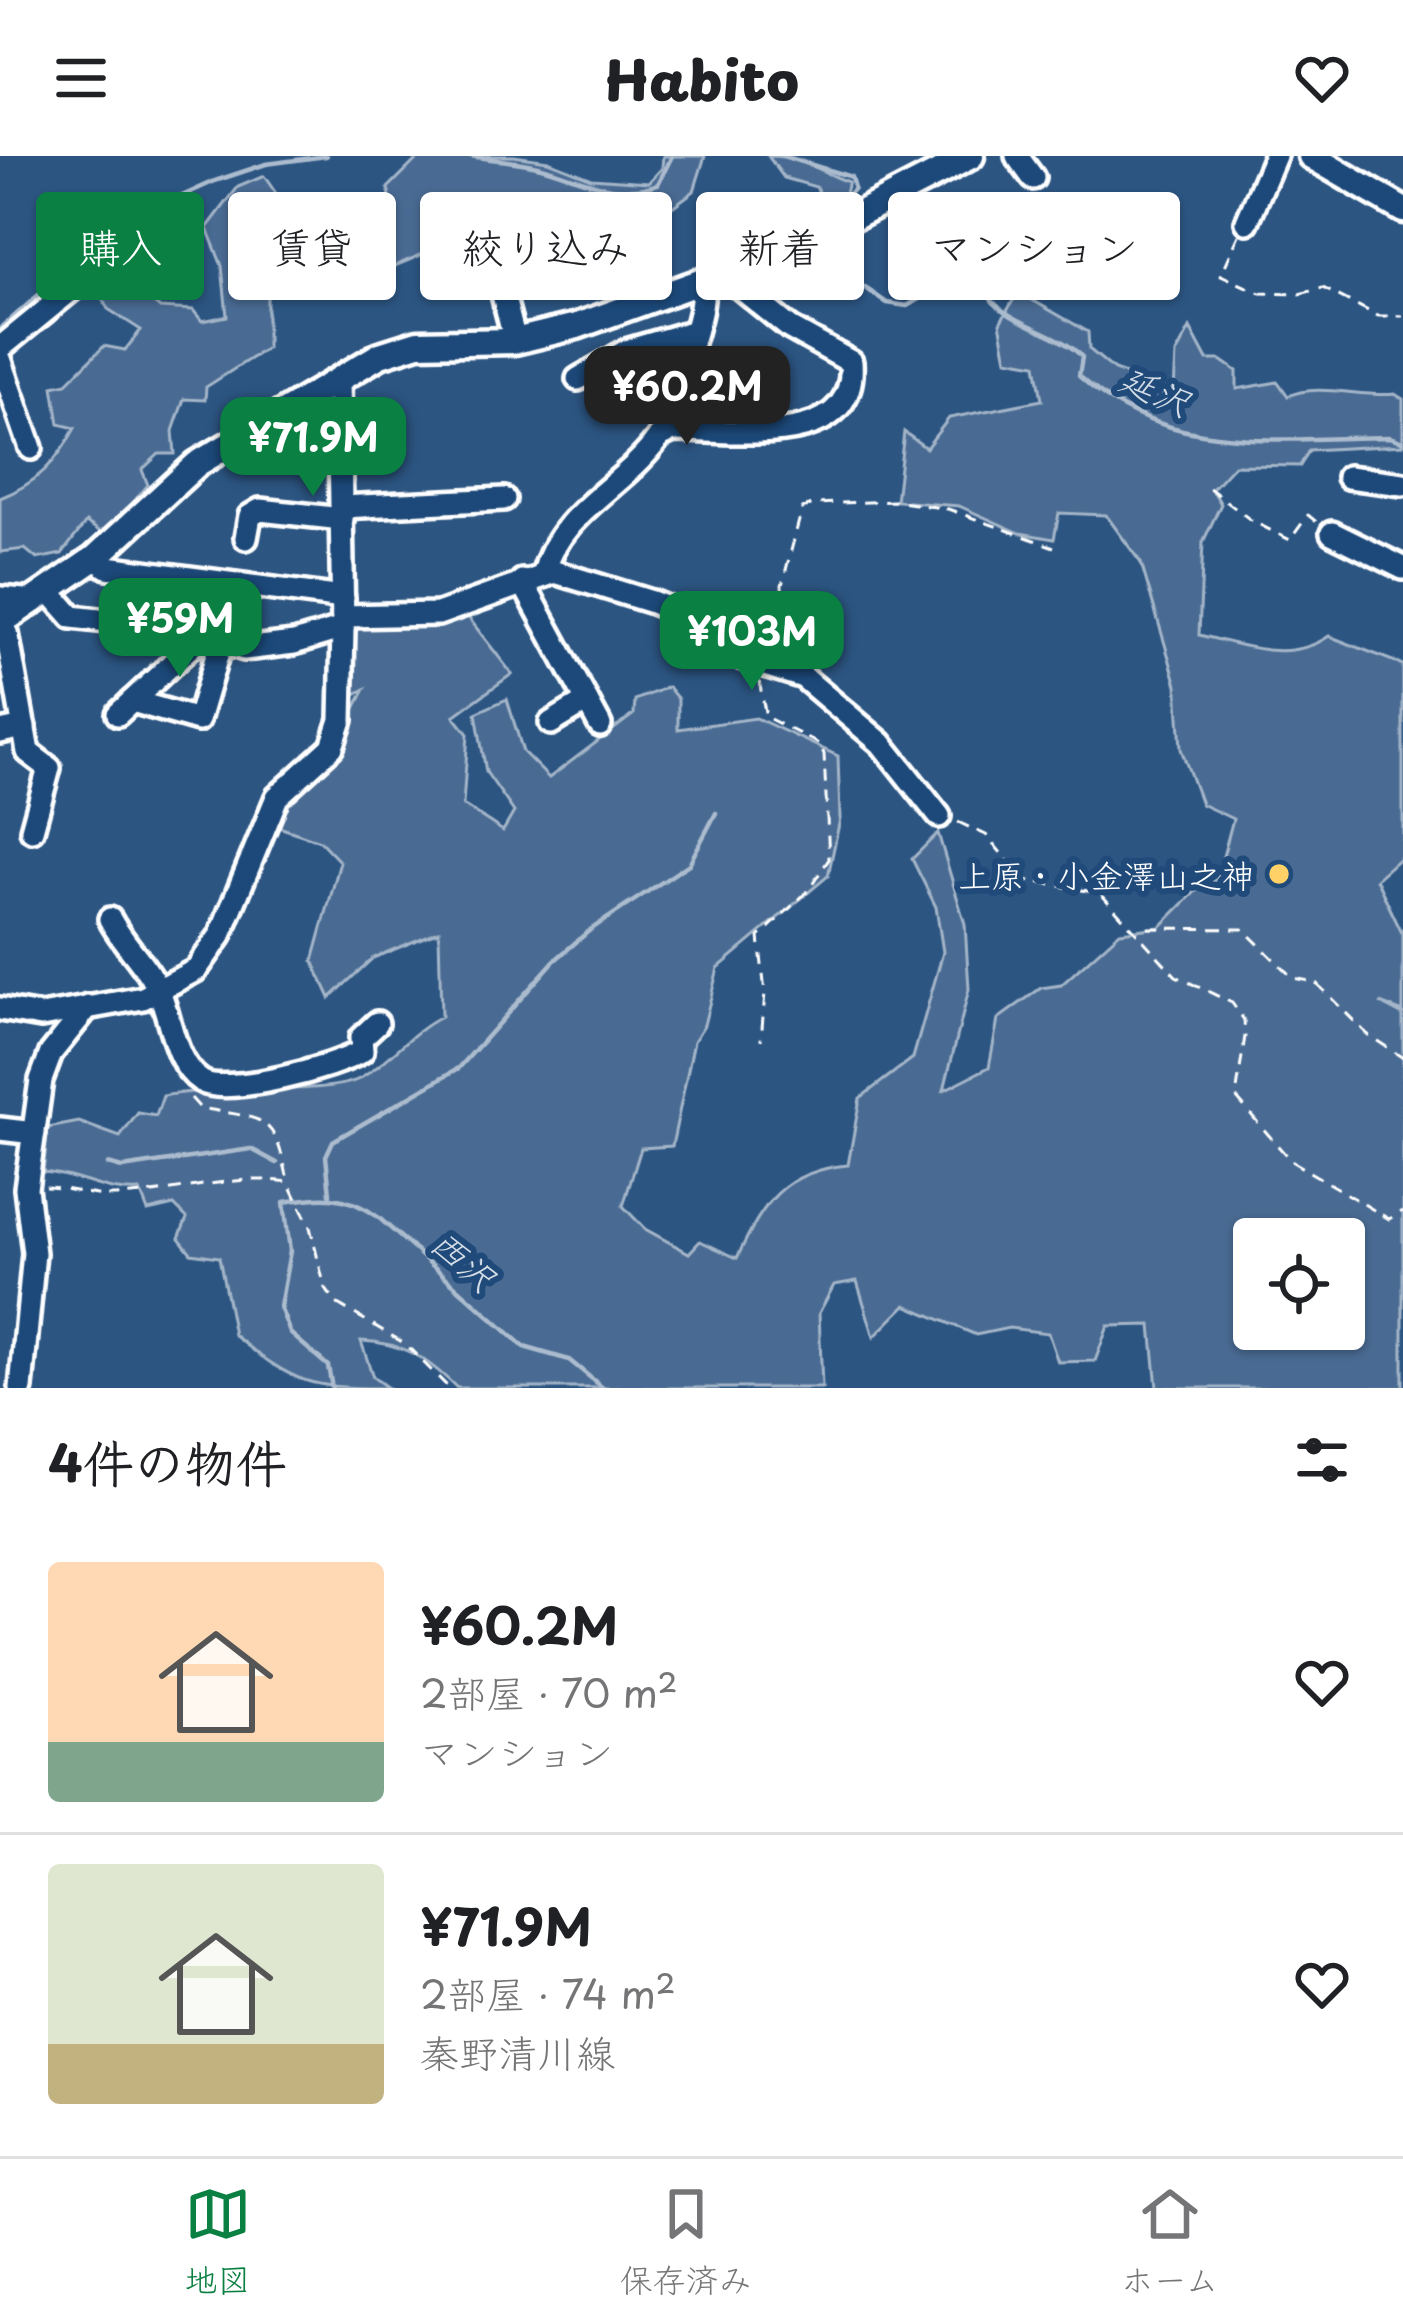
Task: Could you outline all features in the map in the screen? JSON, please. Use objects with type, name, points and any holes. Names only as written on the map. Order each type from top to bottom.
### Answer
[{"type":"main road","points":[[864,212],[971,156]]},
{"type":"main road","points":[[1311,156],[1403,210]]},
{"type":"main road","points":[[0,623],[95,558],[197,464],[404,346],[515,340],[577,326],[696,283]]},
{"type":"street","points":[[1017,156],[1033,178]]},
{"type":"street","points":[[1247,222],[1275,156]]},
{"type":"street","points":[[0,348],[59,300]]},
{"type":"street","points":[[504,300],[515,340]]},
{"type":"street","points":[[533,577],[574,518],[662,435],[678,398],[703,300]]},
{"type":"street","points":[[662,435],[784,431],[839,411],[846,401],[851,362],[747,300]]},
{"type":"street","points":[[578,379],[626,351],[695,331]]},
{"type":"street","points":[[0,359],[15,412],[32,448]]},
{"type":"street","points":[[0,1009],[21,1017],[88,1007],[160,992],[196,970],[220,935],[277,796],[332,746],[341,720],[339,380]]},
{"type":"street","points":[[1348,477],[1403,484]]},
{"type":"street","points":[[246,538],[249,505],[342,513],[504,499]]},
{"type":"street","points":[[1332,533],[1403,568]]},
{"type":"street","points":[[95,558],[107,567],[343,614],[438,614],[555,572],[677,612],[733,655],[802,677],[881,743],[939,816]]},
{"type":"street","points":[[533,577],[600,725]]},
{"type":"street","points":[[0,598],[43,597],[72,617],[270,647],[343,614]]},
{"type":"street","points":[[0,623],[7,633],[28,752],[49,768],[32,830]]},
{"type":"street","points":[[212,640],[198,720],[125,707],[212,640]]},
{"type":"street","points":[[551,723],[587,701]]},
{"type":"street","points":[[0,731],[24,727]]},
{"type":"street","points":[[107,913],[160,992],[186,1066],[215,1087],[342,1064],[362,1051],[361,1038],[376,1023]]},
{"type":"street","points":[[21,1388],[34,1253],[26,1188],[41,1080],[51,1053],[88,1007]]},
{"type":"street","points":[[0,1129],[34,1132]]},
{"type":"path","points":[[1247,222],[1221,275],[1260,292],[1299,294],[1323,288],[1378,316],[1403,316]]},
{"type":"path","points":[[1209,488],[1252,521],[1290,540],[1308,514],[1332,533]]},
{"type":"path","points":[[784,669],[788,637],[782,585],[802,509],[813,504],[894,501],[948,509],[1054,547]]},
{"type":"path","points":[[760,666],[766,717],[819,744],[824,754],[829,859],[808,891],[759,937],[765,992],[761,1040]]},
{"type":"path","points":[[939,816],[986,835],[1024,880],[1100,893],[1176,976],[1232,1003],[1244,1021],[1245,1036],[1236,1097],[1292,1161],[1389,1219],[1403,1211]]},
{"type":"path","points":[[1148,928],[1243,929],[1293,978],[1315,982],[1367,1034],[1403,1058]]},
{"type":"path","points":[[191,1097],[200,1108],[253,1117],[278,1132],[289,1182],[310,1227],[326,1288],[336,1303],[404,1343],[449,1388]]},
{"type":"path","points":[[26,1188],[73,1187],[107,1197],[232,1178],[289,1182]]},
{"type":"shaded area","points":[[420,156],[514,156],[548,161],[591,178],[649,182],[662,168],[663,156],[705,156],[694,191],[672,207],[672,192],[420,192],[420,255],[396,265],[396,192],[388,188]]},
{"type":"shaded area","points":[[768,156],[801,161],[848,182],[845,192],[819,192],[784,178]]},
{"type":"shaded area","points":[[264,176],[275,192],[234,192],[238,187]]},
{"type":"shaded area","points":[[228,200],[228,300],[267,300],[267,348],[206,387],[205,400],[184,399],[173,431],[175,454],[159,454],[142,470],[148,485],[105,535],[86,522],[62,554],[37,559],[25,549],[0,552],[0,498],[44,470],[75,428],[59,424],[53,386],[67,383],[104,346],[125,350],[141,330],[108,309],[103,300],[150,300],[160,308],[193,310],[202,321],[227,316],[222,266],[207,228]]},
{"type":"shaded area","points":[[1013,300],[1032,300],[1088,332],[1089,349],[1114,370],[1174,391],[1176,354],[1190,328],[1207,360],[1221,360],[1237,371],[1237,389],[1278,382],[1288,396],[1326,390],[1395,394],[1403,399],[1403,445],[1309,450],[1300,466],[1234,465],[1212,489],[1221,504],[1203,542],[1199,635],[1282,651],[1329,636],[1403,665],[1403,855],[1376,879],[1403,935],[1403,1012],[1380,1003],[1403,1015],[1403,1388],[1157,1388],[1151,1325],[1108,1326],[1095,1361],[1058,1362],[1048,1333],[1009,1328],[976,1335],[906,1305],[874,1337],[857,1281],[834,1285],[819,1313],[822,1388],[457,1388],[414,1354],[361,1341],[373,1377],[388,1388],[339,1387],[289,1374],[234,1335],[219,1257],[191,1253],[179,1238],[187,1218],[174,1205],[148,1211],[140,1191],[115,1190],[43,1172],[48,1128],[79,1122],[120,1137],[138,1113],[156,1116],[163,1096],[344,1084],[370,1072],[441,1017],[439,931],[373,958],[330,998],[313,961],[340,862],[320,841],[273,825],[285,799],[343,732],[365,689],[348,698],[352,625],[465,613],[512,674],[454,716],[468,734],[463,805],[503,831],[514,812],[486,772],[476,713],[507,699],[523,752],[549,778],[634,714],[635,700],[668,687],[678,699],[678,729],[756,718],[838,756],[840,819],[828,876],[718,968],[704,1025],[694,1041],[672,1146],[641,1148],[623,1206],[645,1229],[689,1253],[700,1241],[737,1258],[756,1221],[778,1193],[807,1174],[848,1165],[860,1098],[913,1058],[943,952],[936,907],[912,859],[938,833],[965,924],[969,989],[944,1090],[989,1067],[998,1019],[1041,988],[1061,985],[1120,932],[1160,927],[1200,887],[1217,879],[1233,819],[1201,804],[1181,749],[1177,685],[1141,563],[1106,515],[1059,513],[1054,539],[1020,533],[959,506],[896,501],[904,432],[926,448],[949,418],[1042,400],[1036,364],[1007,359],[1000,323]]},
{"type":"waterway","name":"延沢","points":[[0,329],[118,225],[215,181],[266,164],[326,156]]},
{"type":"waterway","name":"延沢","points":[[471,156],[537,166],[627,189],[658,184],[672,156]]},
{"type":"waterway","name":"延沢","points":[[783,156],[851,177],[851,192]]},
{"type":"waterway","name":"延沢","points":[[864,287],[887,303],[907,306],[951,282],[985,291],[1005,312],[1082,357],[1079,376],[1113,402],[1149,420],[1187,431],[1267,439],[1390,437],[1403,442]]},
{"type":"waterway","points":[[330,1194],[326,1156],[333,1141],[459,1068],[554,961],[590,930],[689,864],[716,813]]},
{"type":"waterway","name":"西沢","points":[[108,1164],[122,1168],[251,1149],[277,1163]]},
{"type":"waterway","name":"西沢","points":[[332,1388],[328,1366],[290,1333],[280,1307],[290,1251],[284,1202],[333,1198],[366,1209],[524,1347],[569,1360],[603,1388]]},
{"type":"place","name":"上原・小金澤山之神","points":[[1279,874]]}]
